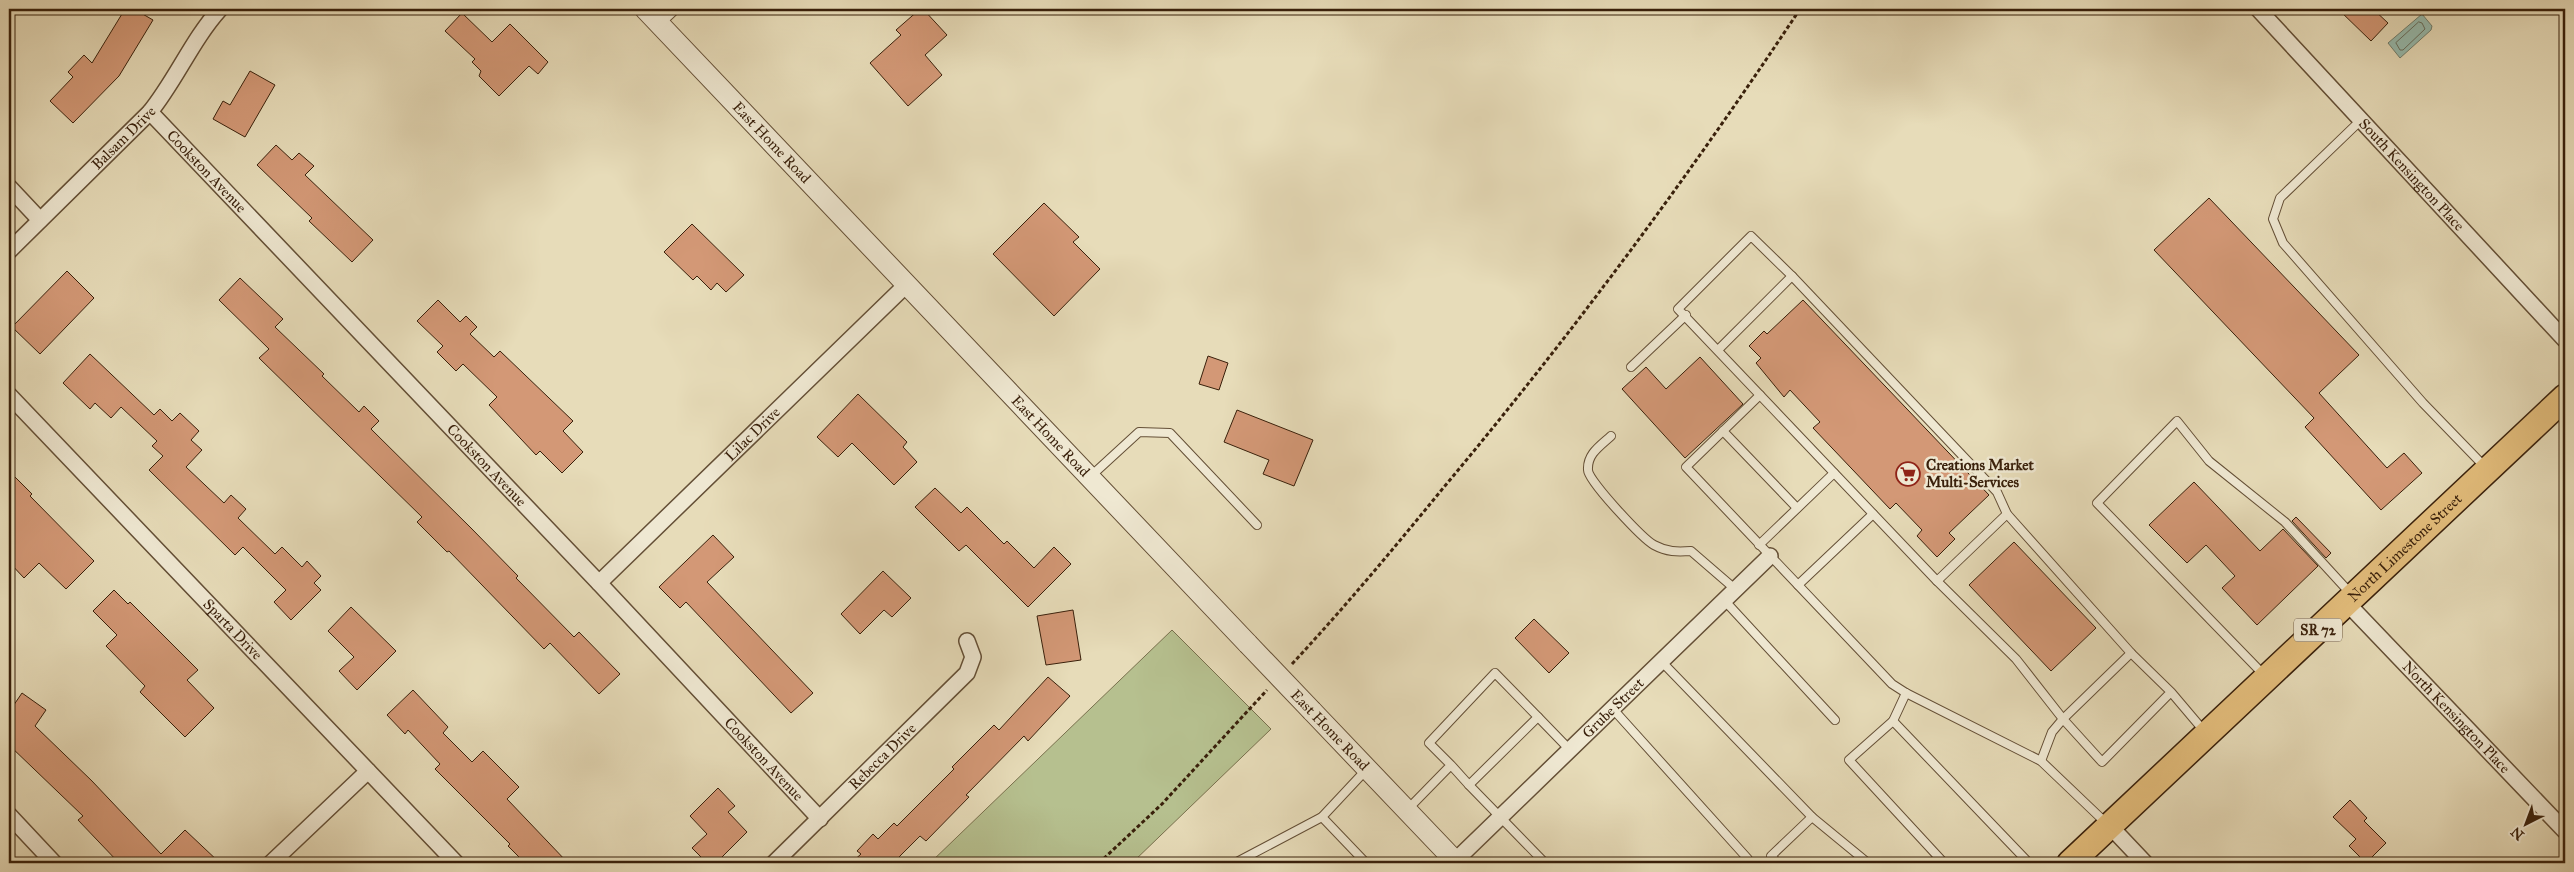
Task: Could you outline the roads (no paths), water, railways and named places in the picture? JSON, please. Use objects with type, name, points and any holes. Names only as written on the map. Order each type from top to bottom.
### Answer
[{"type":"main road","name":"North Limestone Street","points":[[2070,863],[2565,397]]},
{"type":"street","name":"Balsam Drive","points":[[9,251],[150,112],[162,97],[196,40],[220,9]]},
{"type":"street","name":"East Home Road","points":[[645,9],[1407,810],[1455,863]]},
{"type":"street","name":"South Kensington Place","points":[[2258,9],[2565,340]]},
{"type":"street","name":"Cookston Avenue","points":[[150,112],[599,583],[820,819]]},
{"type":"street","points":[[9,187],[40,220]]},
{"type":"street","name":"Lilac Drive","points":[[599,583],[906,285]]},
{"type":"street","name":"Sparta Drive","points":[[9,395],[456,863]]},
{"type":"street","name":"Grube Street","points":[[1455,863],[1735,589],[1764,550]]},
{"type":"street","name":"North Kensington Place","points":[[2351,600],[2565,831]]},
{"type":"street","name":"Rebecca Drive","points":[[774,863],[967,673],[973,657],[967,641]]},
{"type":"street","points":[[271,863],[368,771]]},
{"type":"street","points":[[9,815],[54,863]]},
{"type":"street","points":[[2110,826],[2145,863]]},
{"type":"lane","points":[[660,25],[676,9]]},
{"type":"lane","points":[[2361,120],[2280,198],[2273,219],[2283,243],[2423,403],[2488,470]]},
{"type":"lane","points":[[2171,692],[2102,762],[2063,719],[2016,659],[1873,514],[1686,315],[1678,309],[1751,236],[1792,276],[1997,492],[2007,514],[2131,653],[2171,692],[2207,735]]},
{"type":"lane","points":[[1718,350],[1792,276]]},
{"type":"lane","points":[[1631,367],[1686,315]]},
{"type":"lane","points":[[1760,395],[1686,466],[1892,684],[1906,694],[2041,760],[2110,826]]},
{"type":"lane","points":[[2267,679],[2097,502],[2177,421],[2209,461],[2286,522],[2351,600]]},
{"type":"lane","points":[[1723,431],[1797,508]]},
{"type":"lane","points":[[1089,477],[1138,432],[1170,433],[1257,525]]},
{"type":"lane","points":[[1611,436],[1591,453],[1588,471],[1595,486],[1652,544],[1671,552],[1691,551],[1735,589]]},
{"type":"lane","points":[[1764,550],[1797,508],[1834,473]]},
{"type":"lane","points":[[1798,585],[1873,514]]},
{"type":"lane","points":[[1937,580],[2007,514]]},
{"type":"lane","points":[[1724,600],[1835,720]]},
{"type":"lane","points":[[2041,760],[2052,732],[2131,653]]},
{"type":"lane","points":[[1661,661],[1812,817],[1868,863]]},
{"type":"lane","points":[[1545,863],[1429,743],[1495,673],[1570,750]]},
{"type":"lane","points":[[1906,694],[1894,721],[1849,760],[1944,863]]},
{"type":"lane","points":[[1612,708],[1748,860]]},
{"type":"lane","points":[[1469,785],[1538,717]]},
{"type":"lane","points":[[1894,721],[2029,863]]},
{"type":"lane","points":[[1407,810],[1452,765]]},
{"type":"lane","points":[[1235,863],[1322,817],[1367,768]]},
{"type":"lane","points":[[1322,817],[1366,863]]},
{"type":"lane","points":[[1778,863],[1771,856],[1812,817]]},
{"type":"water","points":[[2422,14],[2432,26],[2431,30],[2400,58],[2388,43]]},
{"type":"place","name":"Creations Market Multi-Services","points":[[1908,474]]}]
